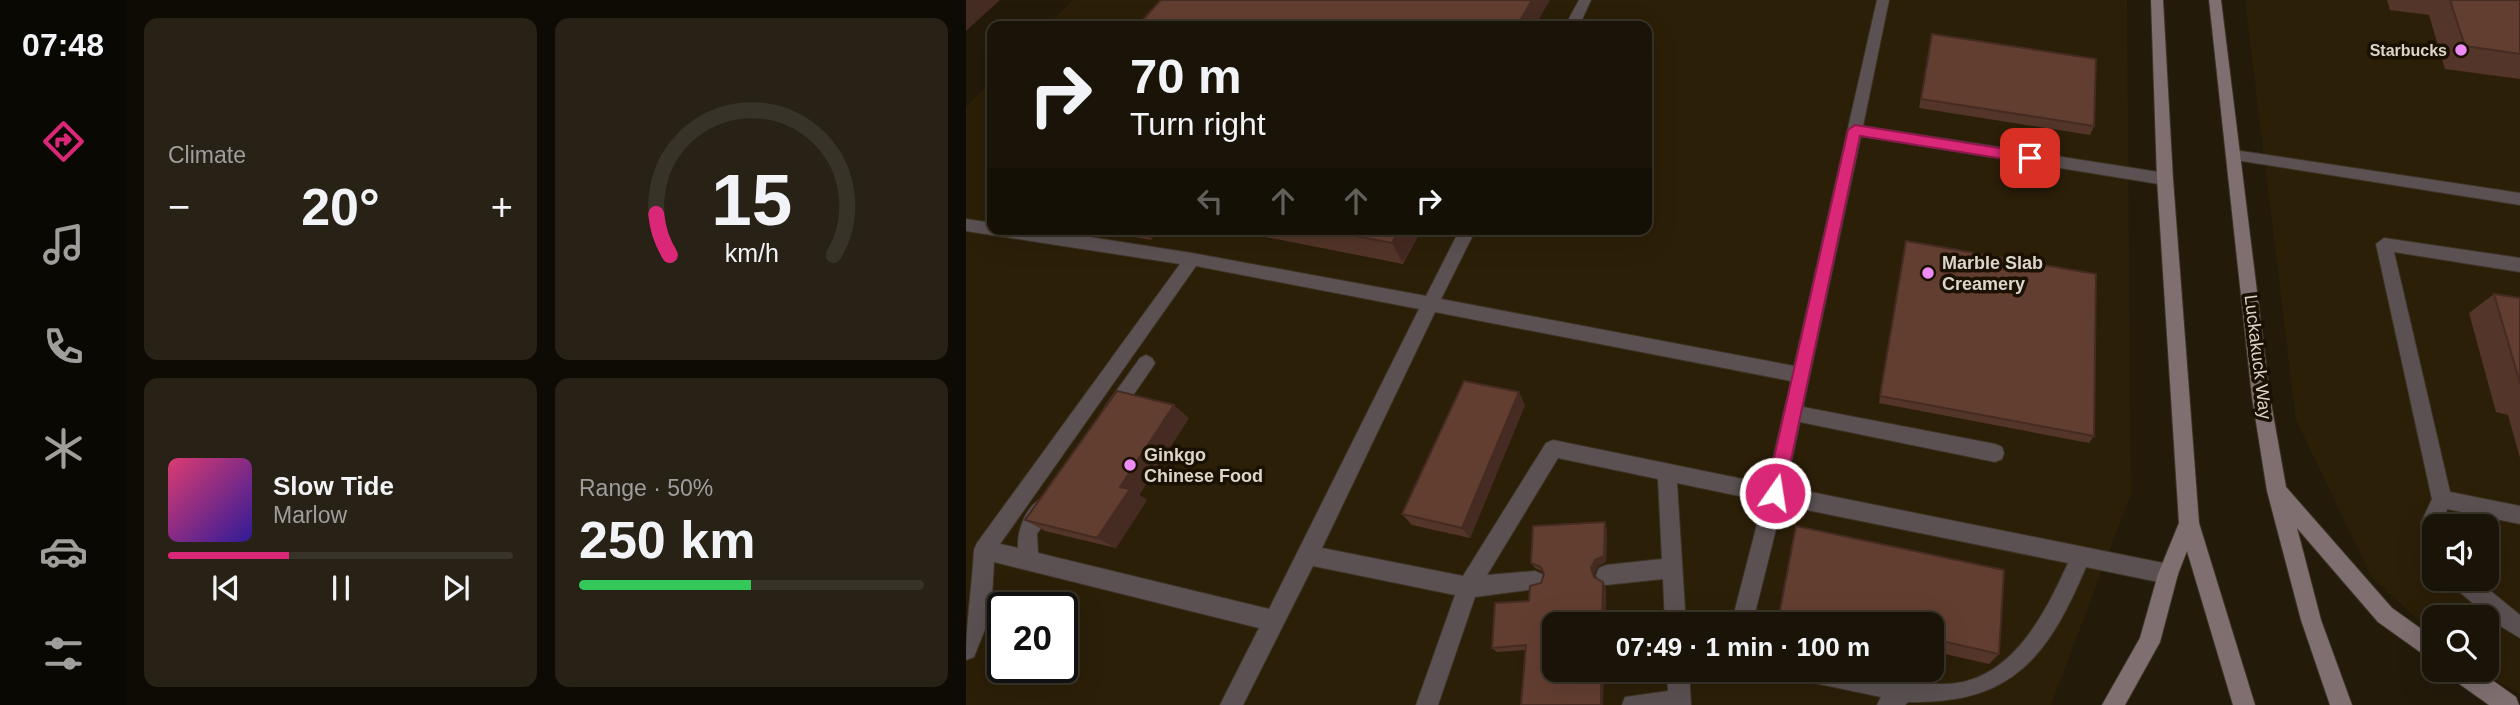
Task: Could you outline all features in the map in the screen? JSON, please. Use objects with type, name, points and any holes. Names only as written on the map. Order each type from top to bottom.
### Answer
[{"type":"street","points":[[2157,0],[2165,179],[2189,523],[2244,705]]},
{"type":"street","name":"Luckakuck Way","points":[[2215,0],[2261,397],[2277,491],[2311,620],[2341,705]]},
{"type":"street","points":[[2277,491],[2385,615],[2422,643]]},
{"type":"street","points":[[2113,705],[2150,642],[2168,574],[2189,523]]},
{"type":"street","points":[[2476,682],[2508,705]]},
{"type":"lane","points":[[1574,21],[1585,0]]},
{"type":"lane","points":[[1744,612],[1793,414],[1883,0]]},
{"type":"lane","points":[[1855,130],[2165,179]]},
{"type":"lane","points":[[2234,155],[2520,200]]},
{"type":"lane","points":[[966,225],[987,228]]},
{"type":"lane","points":[[1034,235],[1192,259],[1801,375]]},
{"type":"lane","points":[[1231,705],[1465,235]]},
{"type":"lane","points":[[2435,514],[2442,499],[2384,244],[2520,265]]},
{"type":"lane","points":[[966,649],[981,614],[984,550],[1192,259]]},
{"type":"lane","points":[[1099,430],[1146,363]]},
{"type":"lane","points":[[1793,414],[1995,453]]},
{"type":"lane","points":[[1427,705],[1468,587],[1553,449],[2168,574]]},
{"type":"lane","points":[[1667,471],[1674,612]]},
{"type":"lane","points":[[1028,561],[1027,532],[1059,487]]},
{"type":"lane","points":[[2442,499],[2520,514]]},
{"type":"lane","points":[[984,550],[1274,621]]},
{"type":"lane","points":[[1308,555],[1468,587],[1535,581]]},
{"type":"lane","points":[[1844,682],[1896,698],[1952,695],[1994,685],[2032,650],[2059,608],[2081,556]]},
{"type":"lane","points":[[1606,575],[1672,568]]},
{"type":"lane","points":[[2474,591],[2501,615],[2520,627]]},
{"type":"lane","points":[[1633,705],[1680,703],[1679,682]]},
{"type":"shaded area","points":[[1073,0],[2127,0],[2131,494],[2051,705],[966,705],[966,107],[987,86],[987,235],[1652,235],[1652,21],[1052,21]]},
{"type":"shaded area","points":[[2245,0],[2520,0],[2520,694],[2498,682],[2499,605],[2422,605],[2422,622],[2372,578],[2296,420]]},
{"type":"building","points":[[1161,0],[1532,0],[1520,21],[1142,21]]},
{"type":"building","points":[[2450,0],[2520,0],[2520,54],[2465,46]]},
{"type":"building","points":[[1932,34],[2096,59],[2094,126],[1921,99]]},
{"type":"building","points":[[1349,235],[1397,235],[1392,243]]},
{"type":"building","points":[[1906,241],[2096,274],[2094,436],[1880,396]]},
{"type":"building","points":[[2494,294],[2520,298],[2520,383]]},
{"type":"building","points":[[1464,381],[1519,392],[1462,528],[1402,514]]},
{"type":"building","points":[[1117,391],[1174,405],[1120,487],[1130,489],[1097,538],[1025,520]]},
{"type":"building","points":[[1605,522],[1604,556],[1595,560],[1591,568],[1594,577],[1603,582],[1602,612],[1542,612],[1542,682],[1601,682],[1601,705],[1521,705],[1526,645],[1492,648],[1495,603],[1529,601],[1530,586],[1541,583],[1544,574],[1541,567],[1531,563],[1533,526]]},
{"type":"building","points":[[1796,526],[2004,570],[1999,654],[1944,642],[1944,612],[1780,612]]},
{"type":"place","name":"Starbucks","points":[[2461,50]]},
{"type":"place","name":"Marble Slab Creamery","points":[[1928,273]]},
{"type":"place","name":"Ginkgo Chinese Food","points":[[1130,465]]},
{"type":"route","points":[[1775,493],[1855,130],[2030,158]]}]
